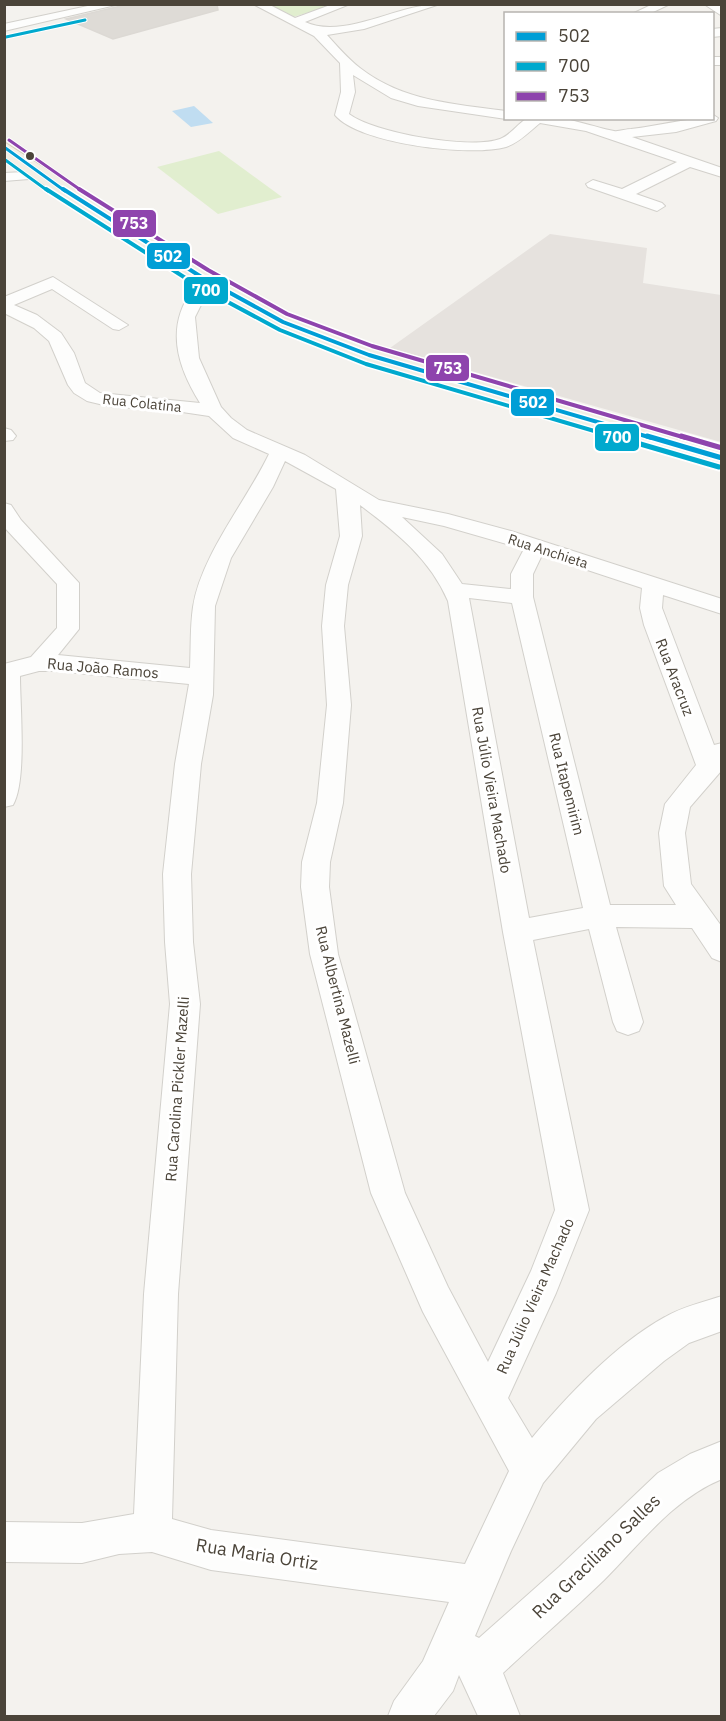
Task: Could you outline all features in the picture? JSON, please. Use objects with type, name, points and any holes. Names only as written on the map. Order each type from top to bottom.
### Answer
[{"type":"main road","points":[[11,165],[200,293],[267,330],[365,368],[722,470]]},
{"type":"main road","points":[[11,165],[230,294],[303,330],[369,355],[722,458]]},
{"type":"street","points":[[65,4],[83,11]]},
{"type":"street","points":[[4,28],[115,4]]},
{"type":"street","points":[[258,4],[318,33],[346,63],[370,82],[406,99],[504,115]]},
{"type":"street","points":[[294,22],[345,4]]},
{"type":"street","points":[[401,4],[418,8]]},
{"type":"street","points":[[318,33],[368,24],[435,4]]},
{"type":"street","points":[[643,12],[665,4]]},
{"type":"street","points":[[709,4],[722,13]]},
{"type":"street","points":[[346,63],[348,92],[342,110],[345,118],[366,130],[399,137],[486,145],[503,142],[534,120]]},
{"type":"street","points":[[546,120],[612,134],[722,173]]},
{"type":"street","points":[[558,121],[564,120]]},
{"type":"street","points":[[612,134],[675,128],[705,120]]},
{"type":"street","points":[[624,194],[688,162]]},
{"type":"street","points":[[593,184],[657,206]]},
{"type":"street","points":[[4,305],[53,282],[119,325]]},
{"type":"street","name":"Rua Júlio Vieira Machado","points":[[200,293],[186,315],[186,335],[194,371],[216,411],[236,430],[280,451],[373,504],[424,549],[456,590],[517,932],[572,1210],[544,1281],[489,1400]]},
{"type":"street","name":"Rua Colatina","points":[[4,305],[55,336],[64,349],[74,380],[88,395],[111,401],[161,403],[216,411]]},
{"type":"street","name":"Rua Carolina Pickler Mazelli","points":[[152,1532],[157,1454],[161,1294],[185,1004],[178,942],[177,874],[188,764],[202,677],[204,606],[215,572],[227,546],[270,475],[280,451]]},
{"type":"street","name":"Rua Albertina Mazelli","points":[[346,487],[350,504],[351,536],[337,585],[333,611],[339,705],[330,803],[316,862],[315,887],[320,932],[388,1193],[412,1252],[489,1400],[530,1470]]},
{"type":"street","name":"Rua Anchieta","points":[[373,504],[399,512],[448,520],[536,546],[722,608]]},
{"type":"street","points":[[4,509],[12,523],[68,583],[68,629],[39,663]]},
{"type":"street","name":"Rua Itapemirim","points":[[536,546],[522,574],[522,597],[599,916],[628,1022]]},
{"type":"street","name":"Rua Aracruz","points":[[653,585],[651,608],[655,625],[716,760]]},
{"type":"street","points":[[456,590],[522,597]]},
{"type":"street","name":"Rua João Ramos","points":[[6,671],[39,663],[202,677]]},
{"type":"street","points":[[4,798],[7,780],[6,671]]},
{"type":"street","points":[[716,760],[678,804],[672,833],[678,886],[697,917],[722,950]]},
{"type":"street","points":[[517,932],[599,916],[697,917]]},
{"type":"street","points":[[409,1716],[438,1676],[483,1688],[476,1586],[530,1470],[583,1406],[651,1348],[678,1329],[722,1313]]},
{"type":"street","name":"Rua Graciliano Salles","points":[[483,1688],[604,1552],[671,1484],[703,1466],[722,1460]]},
{"type":"street","name":"Rua Maria Ortiz","points":[[4,1542],[82,1543],[119,1534],[152,1532],[212,1550],[476,1586]]},
{"type":"shaded area","points":[[550,234],[647,248],[643,283],[721,295],[721,442],[390,348]]},
{"type":"green space","points":[[261,5],[332,5],[290,18]]},
{"type":"green space","points":[[219,151],[282,197],[218,214],[157,167]]},
{"type":"water","points":[[194,106],[213,123],[191,127],[172,111]]},
{"type":"building","points":[[129,4],[217,4],[218,10],[113,39],[66,19]]},
{"type":"transit line","name":"700","points":[[6,37],[85,20]]},
{"type":"transit line","name":"753","points":[[9,140],[46,168],[208,270],[287,314],[372,346],[722,448]]},
{"type":"transit line","name":"502","points":[[4,147],[41,175],[203,278],[283,322],[369,355],[722,458]]},
{"type":"transit line","name":"700","points":[[4,159],[36,183],[198,286],[280,330],[366,364],[719,467]]}]
